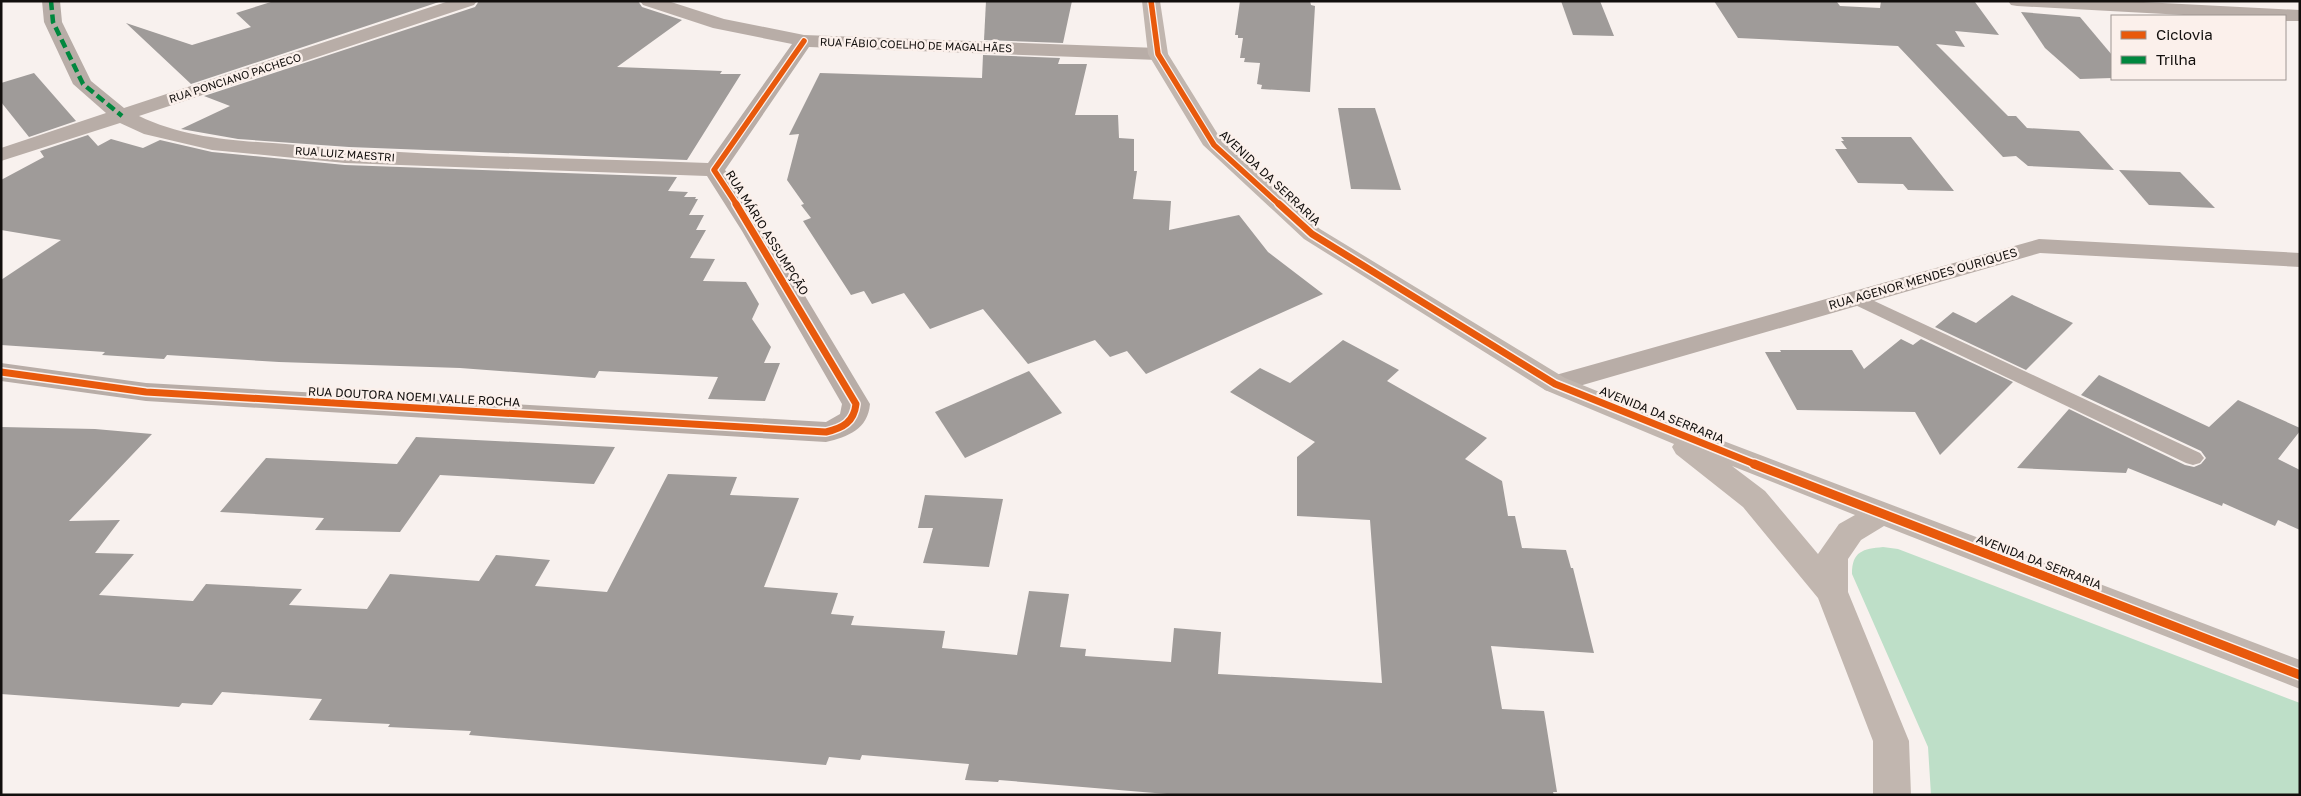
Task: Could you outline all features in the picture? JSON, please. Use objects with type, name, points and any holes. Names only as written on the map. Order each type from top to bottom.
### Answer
[{"type":"main road","name":"AVENIDA DA SERRARIA","points":[[1151,1],[1158,54],[1214,145],[1312,234],[1555,384],[1661,428],[1881,514],[2300,675]]},
{"type":"main road","points":[[1661,428],[1754,499],[1832,592],[1891,740],[1892,795]]},
{"type":"main road","points":[[1832,592],[1832,557],[1850,532],[1881,514]]},
{"type":"street","name":"RUA LUIZ MAESTRI","points":[[51,1],[53,22],[83,84],[122,116],[151,130],[212,144],[345,156],[714,170]]},
{"type":"street","name":"RUA PONCIANO PACHECO","points":[[1,155],[468,1]]},
{"type":"street","name":"RUA FÁBIO COELHO DE MAGALHÃES","points":[[649,1],[720,24],[804,41],[1158,54]]},
{"type":"street","points":[[2017,1],[2281,15]]},
{"type":"street","points":[[2286,15],[2300,16]]},
{"type":"street","name":"RUA MÁRIO ASSUMPÇÃO","points":[[804,41],[714,170],[754,231],[856,404],[856,412],[851,421],[841,429],[826,432]]},
{"type":"street","name":"RUA AGENOR MENDES OURIQUES","points":[[1555,384],[2039,246],[2300,260]]},
{"type":"street","name":"RUA DOUTORA NOEMI VALLE ROCHA","points":[[1,372],[146,392],[826,432]]},
{"type":"lane","points":[[1855,298],[2193,458]]},
{"type":"green space","points":[[1883,547],[1898,549],[2300,703],[2300,795],[1931,795],[1928,747],[1852,574],[1854,560],[1860,553],[1864,550]]},
{"type":"building","points":[[274,1],[442,1],[191,84],[126,23],[192,45],[251,27],[236,13]]},
{"type":"building","points":[[479,1],[638,1],[642,7],[682,20],[617,67],[722,71],[720,74],[741,74],[687,160],[349,147],[238,139],[181,129],[230,106],[204,96],[475,7]]},
{"type":"building","points":[[986,1],[1072,1],[1063,43],[984,40]]},
{"type":"building","points":[[1240,1],[1310,1],[1311,5],[1315,6],[1310,92],[1261,89],[1262,85],[1257,84],[1260,63],[1244,62],[1245,58],[1240,58],[1243,38],[1238,38],[1238,35],[1235,35]]},
{"type":"building","points":[[1561,1],[1600,1],[1614,36],[1573,35]]},
{"type":"building","points":[[1714,1],[1837,2],[1840,6],[1880,8],[1881,1],[1975,2],[1999,35],[1955,31],[1965,47],[1936,44],[2008,116],[2016,116],[2027,128],[2079,131],[2114,170],[2028,166],[2016,156],[2003,157],[1898,46],[1738,38]]},
{"type":"building","points":[[2021,12],[2080,17],[2111,54],[2111,78],[2080,79],[2045,48]]},
{"type":"building","points":[[983,55],[1060,58],[1058,64],[1087,64],[1075,115],[1118,115],[1119,138],[1134,139],[1134,171],[1137,171],[1133,199],[1171,201],[1169,230],[1239,215],[1268,252],[1323,294],[1146,374],[1127,351],[1110,357],[1095,340],[1028,364],[983,309],[930,329],[904,293],[872,304],[864,291],[851,295],[803,221],[811,218],[801,205],[804,204],[787,180],[799,134],[789,135],[820,73],[982,78]]},
{"type":"building","points":[[34,73],[76,121],[29,137],[1,102],[1,83]]},
{"type":"building","points":[[1338,108],[1375,108],[1401,190],[1351,189]]},
{"type":"building","points":[[88,135],[98,146],[111,139],[143,148],[160,140],[212,152],[345,165],[677,177],[668,191],[688,192],[684,197],[696,197],[695,199],[698,199],[689,215],[704,215],[696,230],[706,230],[690,258],[715,259],[703,281],[746,282],[759,304],[752,319],[771,347],[764,363],[780,363],[765,401],[708,399],[718,377],[599,371],[595,378],[460,368],[279,362],[167,355],[164,359],[102,355],[105,352],[1,345],[1,280],[61,240],[1,230],[1,180],[44,157],[40,151]]},
{"type":"building","points":[[1841,137],[1911,137],[1954,191],[1908,190],[1903,184],[1858,183],[1835,149],[1847,149],[1841,141],[1844,141]]},
{"type":"building","points":[[2119,170],[2180,172],[2215,208],[2149,205]]},
{"type":"building","points":[[2012,295],[2073,323],[2026,370],[1935,327],[1953,312],[1976,323]]},
{"type":"building","points":[[1901,339],[1913,345],[1921,339],[2013,382],[1940,455],[1915,412],[1797,410],[1765,352],[1781,352],[1780,350],[1852,350],[1864,369]]},
{"type":"building","points":[[1343,340],[1399,370],[1387,381],[1487,438],[1465,459],[1502,481],[1508,516],[1515,516],[1522,548],[1566,550],[1571,568],[1573,568],[1594,653],[1491,646],[1502,709],[1544,711],[1557,792],[1553,792],[1554,795],[1179,795],[999,780],[998,782],[965,780],[969,764],[862,755],[860,760],[829,757],[826,765],[469,735],[471,731],[388,727],[390,724],[309,720],[322,699],[222,692],[212,705],[182,703],[179,707],[1,694],[1,427],[95,429],[152,434],[69,521],[120,520],[95,553],[134,554],[99,595],[193,601],[206,584],[302,589],[289,605],[367,609],[390,574],[479,581],[496,555],[550,560],[535,586],[607,592],[668,474],[737,477],[730,495],[799,498],[764,587],[838,593],[831,614],[854,616],[851,625],[945,631],[942,648],[1017,655],[1029,591],[1069,594],[1060,647],[1086,649],[1085,656],[1171,662],[1174,628],[1221,632],[1218,674],[1382,683],[1370,520],[1297,516],[1297,457],[1315,442],[1230,392],[1260,368],[1290,383]]},
{"type":"building","points":[[1029,371],[1062,413],[965,458],[935,412]]},
{"type":"building","points":[[2099,375],[2209,427],[2238,400],[2300,428],[2300,431],[2278,459],[2300,470],[2300,530],[2278,520],[2275,526],[2223,503],[2222,506],[2128,468],[2126,473],[2017,468],[2069,409],[2185,465],[2194,467],[2201,464],[2206,458],[2201,451],[2081,395]]},
{"type":"building","points":[[416,437],[615,447],[594,484],[440,475],[400,532],[315,530],[324,518],[220,512],[266,458],[397,464]]},
{"type":"building","points":[[925,495],[1003,499],[989,567],[923,563],[933,528],[918,528]]},
{"type":"marked path","points":[[51,1],[53,22],[83,84],[122,116]]},
{"type":"cycle path","points":[[1151,1],[1158,54],[1214,145],[1312,234],[1555,384],[1661,428],[2300,675]]},
{"type":"cycle path","points":[[1,372],[146,392],[826,432],[843,427],[854,416],[856,404],[754,231],[714,170],[804,41]]}]
